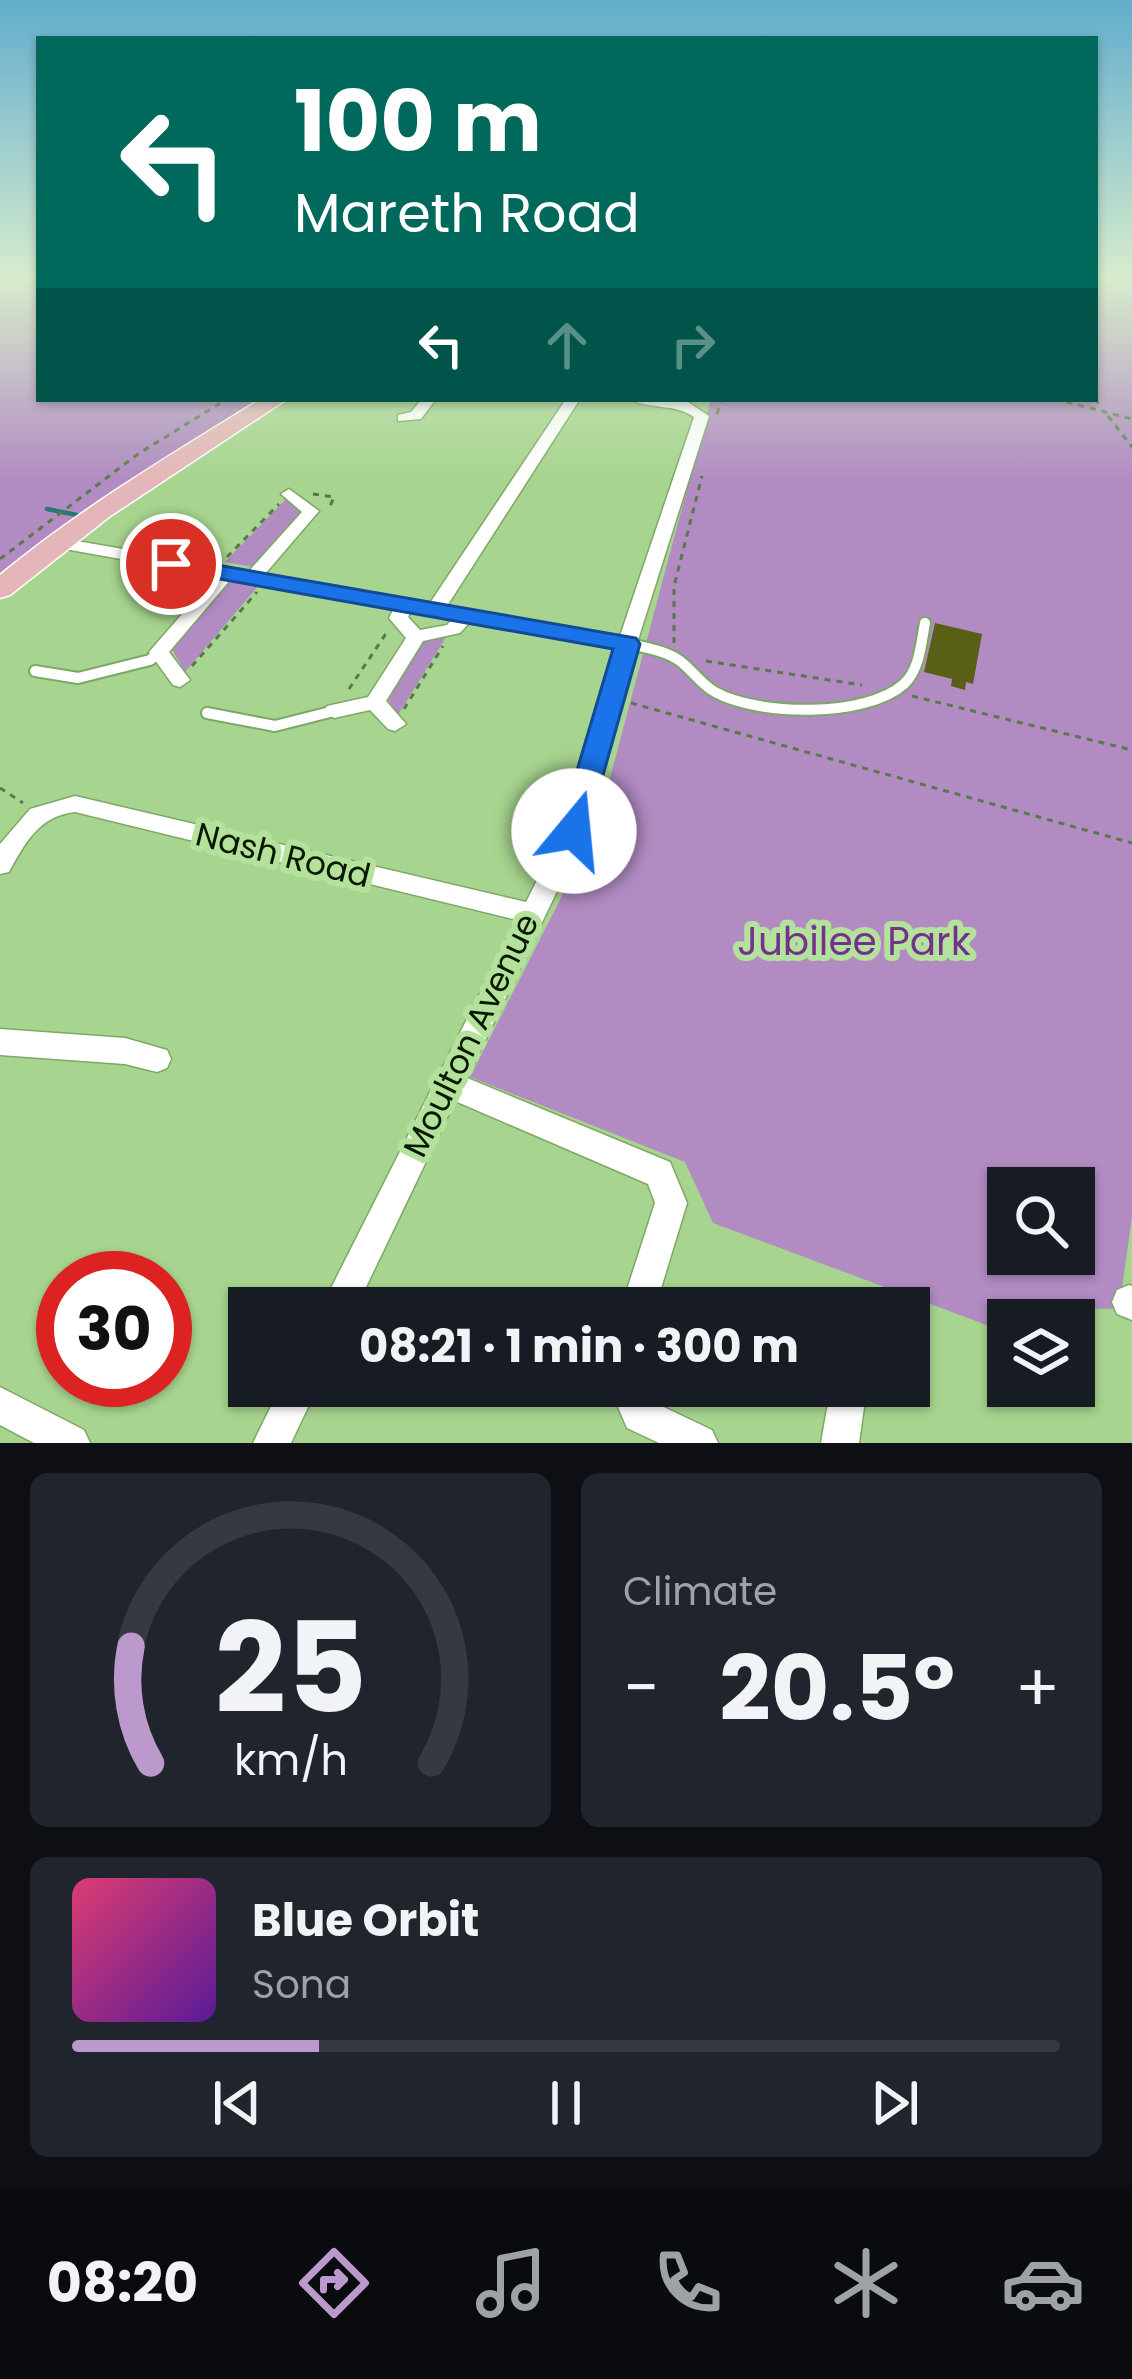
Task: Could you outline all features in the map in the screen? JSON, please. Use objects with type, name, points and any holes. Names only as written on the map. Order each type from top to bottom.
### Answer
[{"type":"main road","points":[[0,589],[53,528],[271,402]]},
{"type":"street","points":[[415,418],[427,402]]},
{"type":"street","points":[[434,611],[570,402]]},
{"type":"street","name":"Moulton Avenue","points":[[348,1287],[574,831],[627,644],[702,416],[685,404],[665,402]]},
{"type":"street","points":[[251,579],[311,511],[289,494]]},
{"type":"street","points":[[53,528],[226,574],[627,644]]},
{"type":"street","points":[[180,680],[159,652],[226,574]]},
{"type":"street","points":[[404,606],[398,618],[416,637]]},
{"type":"street","points":[[334,711],[375,702],[416,637],[453,629],[465,617]]},
{"type":"street","points":[[375,702],[395,724]]},
{"type":"street","name":"Nash Road","points":[[37,813],[55,805],[75,804],[530,913]]},
{"type":"street","points":[[0,865],[37,813]]},
{"type":"street","points":[[0,1042],[125,1051],[157,1059]]},
{"type":"street","points":[[448,1084],[658,1173],[671,1203],[645,1287]]},
{"type":"street","points":[[0,1406],[70,1443]]},
{"type":"street","points":[[272,1443],[290,1407]]},
{"type":"street","points":[[637,1407],[640,1415],[700,1443]]},
{"type":"street","points":[[840,1443],[846,1407]]},
{"type":"lane","points":[[627,644],[675,658],[716,692],[736,700],[844,708],[886,698],[905,682],[916,668],[925,623]]},
{"type":"lane","points":[[35,670],[78,678],[150,660],[159,652]]},
{"type":"lane","points":[[207,713],[275,727],[334,711]]},
{"type":"path","points":[[0,559],[53,528],[61,508],[106,481],[180,424],[221,402]]},
{"type":"path","points":[[713,433],[721,402]]},
{"type":"path","points":[[1067,402],[1132,419]]},
{"type":"path","points":[[1097,402],[1132,448]]},
{"type":"path","points":[[675,658],[674,586],[702,476]]},
{"type":"path","points":[[614,698],[1132,843]]},
{"type":"path","points":[[0,788],[37,813]]},
{"type":"green space","points":[[0,345],[36,345],[36,402],[261,402],[0,580]]},
{"type":"green space","name":"Jubilee Park","points":[[1098,345],[1132,345],[1132,1217],[1119,1309],[1095,1309],[1095,1299],[987,1299],[987,1325],[930,1304],[930,1287],[885,1287],[713,1223],[685,1162],[470,1077],[597,827],[710,402],[1098,402]]},
{"type":"green space","points":[[286,499],[303,511],[253,567],[225,562]]},
{"type":"green space","points":[[225,584],[259,585],[185,672],[170,646]]},
{"type":"green space","points":[[448,634],[398,715],[385,695],[421,641]]},
{"type":"building","points":[[935,623],[982,634],[973,684],[966,682],[965,690],[951,686],[952,679],[924,672]]},
{"type":"waterway","points":[[47,509],[77,515]]},
{"type":"route","points":[[171,564],[627,644],[574,831]]}]
